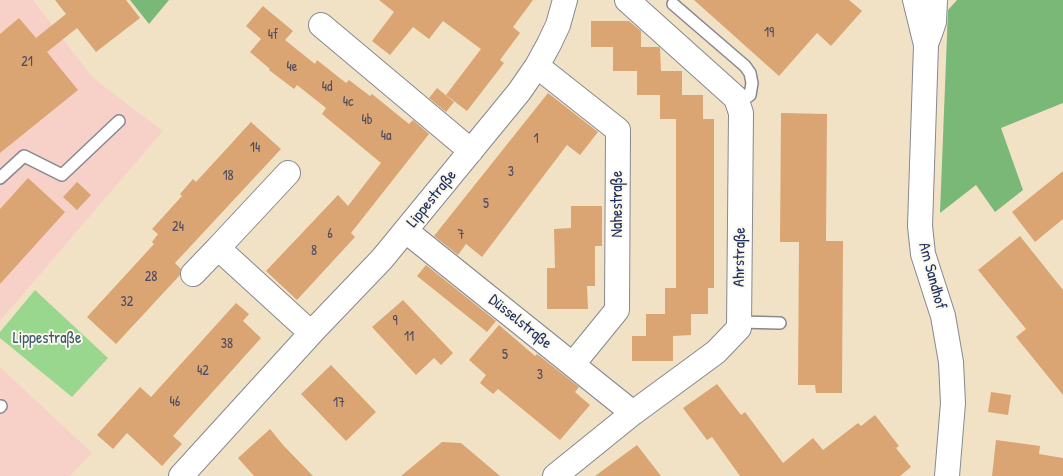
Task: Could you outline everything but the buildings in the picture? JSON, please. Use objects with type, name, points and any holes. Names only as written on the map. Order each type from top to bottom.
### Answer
[{"type":"street","name":"Lippestraße","points":[[181,476],[311,334],[382,260],[519,92],[538,66],[558,25],[565,0]]},
{"type":"street","points":[[627,0],[736,98],[738,104]]},
{"type":"street","name":"Am Sandhof","points":[[915,0],[926,46],[920,226],[923,254],[942,316],[951,358],[953,403],[947,476]]},
{"type":"street","name":"Am Sandhof","points":[[926,46],[934,22],[934,0]]},
{"type":"street","points":[[321,25],[471,151]]},
{"type":"street","name":"Nahestraße","points":[[538,66],[618,130],[617,310],[573,364]]},
{"type":"street","name":"Ahrstraße","points":[[738,104],[741,113],[739,322]]},
{"type":"street","points":[[193,274],[288,173]]},
{"type":"street","name":"Düsselstraße","points":[[406,231],[633,412]]},
{"type":"street","points":[[218,248],[311,334]]},
{"type":"street","points":[[555,476],[633,412],[716,352],[739,328],[739,322]]},
{"type":"lane","points":[[673,4],[745,66],[750,73],[752,83],[750,94],[738,104]]},
{"type":"lane","points":[[0,178],[24,156],[62,175],[119,121]]},
{"type":"lane","points":[[739,322],[780,323]]},
{"type":"shaded area","points":[[0,0],[33,0],[93,78],[163,131],[0,321]]},
{"type":"shaded area","points":[[0,367],[92,453],[70,476],[0,476]]},
{"type":"green space","points":[[130,0],[169,0],[149,24]]},
{"type":"green space","points":[[957,0],[1063,0],[1063,103],[1001,128],[1023,190],[995,212],[976,185],[940,213],[948,10]]},
{"type":"green space","name":"Lippestraße","points":[[35,290],[108,358],[72,397],[0,338],[0,332]]}]
